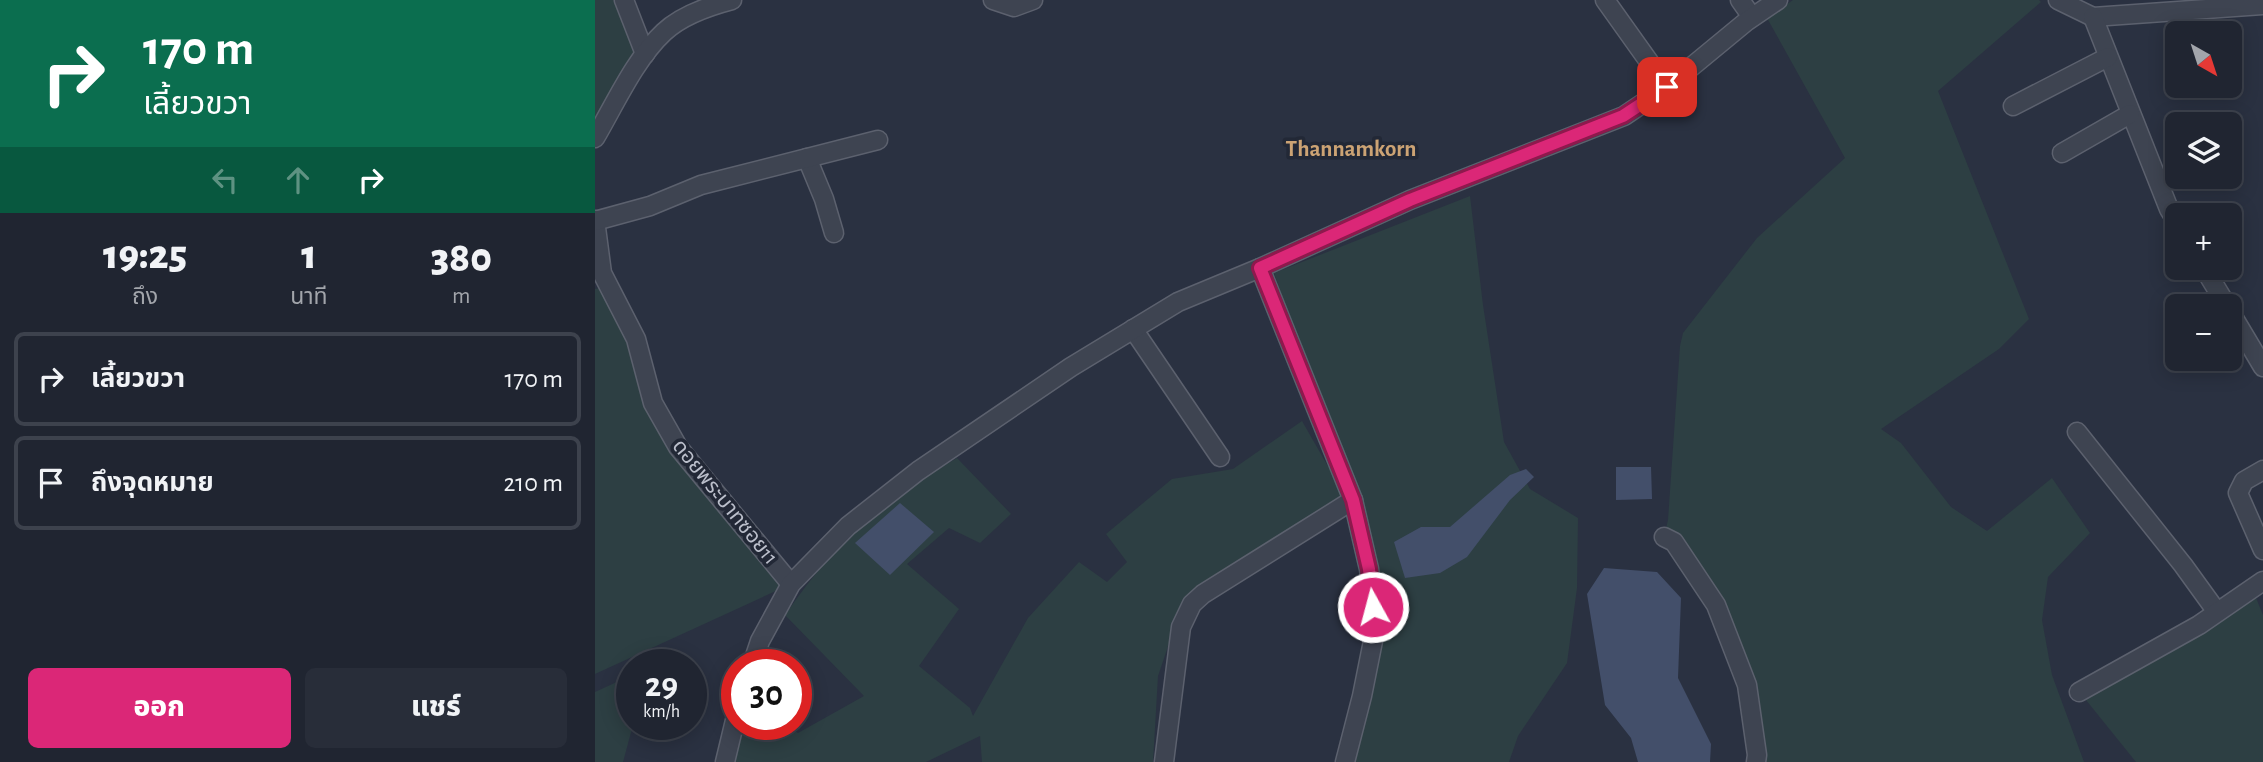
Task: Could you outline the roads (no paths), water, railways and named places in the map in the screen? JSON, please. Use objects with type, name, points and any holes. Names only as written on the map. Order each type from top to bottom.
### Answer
[{"type":"street","points":[[624,0],[645,54]]},
{"type":"street","points":[[595,138],[645,54],[665,31],[706,6],[732,0]]},
{"type":"street","points":[[993,0],[1014,7],[1032,1]]},
{"type":"street","points":[[1605,0],[1667,87]]},
{"type":"street","points":[[1740,0],[1752,17]]},
{"type":"street","points":[[757,649],[792,584],[848,526],[918,471],[1071,367],[1178,302],[1410,200],[1623,116],[1667,87],[1752,17],[1778,0]]},
{"type":"street","points":[[2059,0],[2093,17],[2263,5]]},
{"type":"street","points":[[2093,17],[2167,203]]},
{"type":"street","points":[[2013,106],[2108,57]]},
{"type":"street","points":[[2062,153],[2130,114]]},
{"type":"street","points":[[595,221],[650,206],[701,185],[878,141]]},
{"type":"street","points":[[807,158],[824,199],[834,233]]},
{"type":"street","name":"ดอยพระบาทซอย11","points":[[595,221],[602,273],[601,287],[636,339],[653,403],[678,447],[792,584]]},
{"type":"street","points":[[1260,268],[1353,500],[1369,569],[1376,626],[1345,762]]},
{"type":"street","points":[[1133,329],[1220,457]]},
{"type":"street","points":[[2242,332],[2263,367]]},
{"type":"street","points":[[2077,432],[2217,612]]},
{"type":"street","points":[[2263,470],[2245,481],[2238,494],[2263,550]]},
{"type":"street","points":[[1164,762],[1181,627],[1192,604],[1203,594],[1353,500]]},
{"type":"street","points":[[1664,537],[1674,542],[1716,605],[1747,685],[1757,755],[1755,762]]},
{"type":"street","points":[[2079,692],[2217,612],[2263,581]]},
{"type":"street","points":[[725,762],[730,740]]},
{"type":"water","points":[[1616,467],[1651,467],[1652,499],[1616,500]]},
{"type":"water","points":[[1526,469],[1534,477],[1510,500],[1467,557],[1440,573],[1405,578],[1394,542],[1421,527],[1450,527],[1510,475]]},
{"type":"water","points":[[900,503],[934,532],[890,575],[855,543]]},
{"type":"water","points":[[1604,568],[1657,572],[1681,598],[1678,678],[1711,744],[1710,762],[1638,762],[1631,738],[1605,705],[1587,594]]},
{"type":"district","name":"Thannamkorn","points":[[1351,149]]}]
